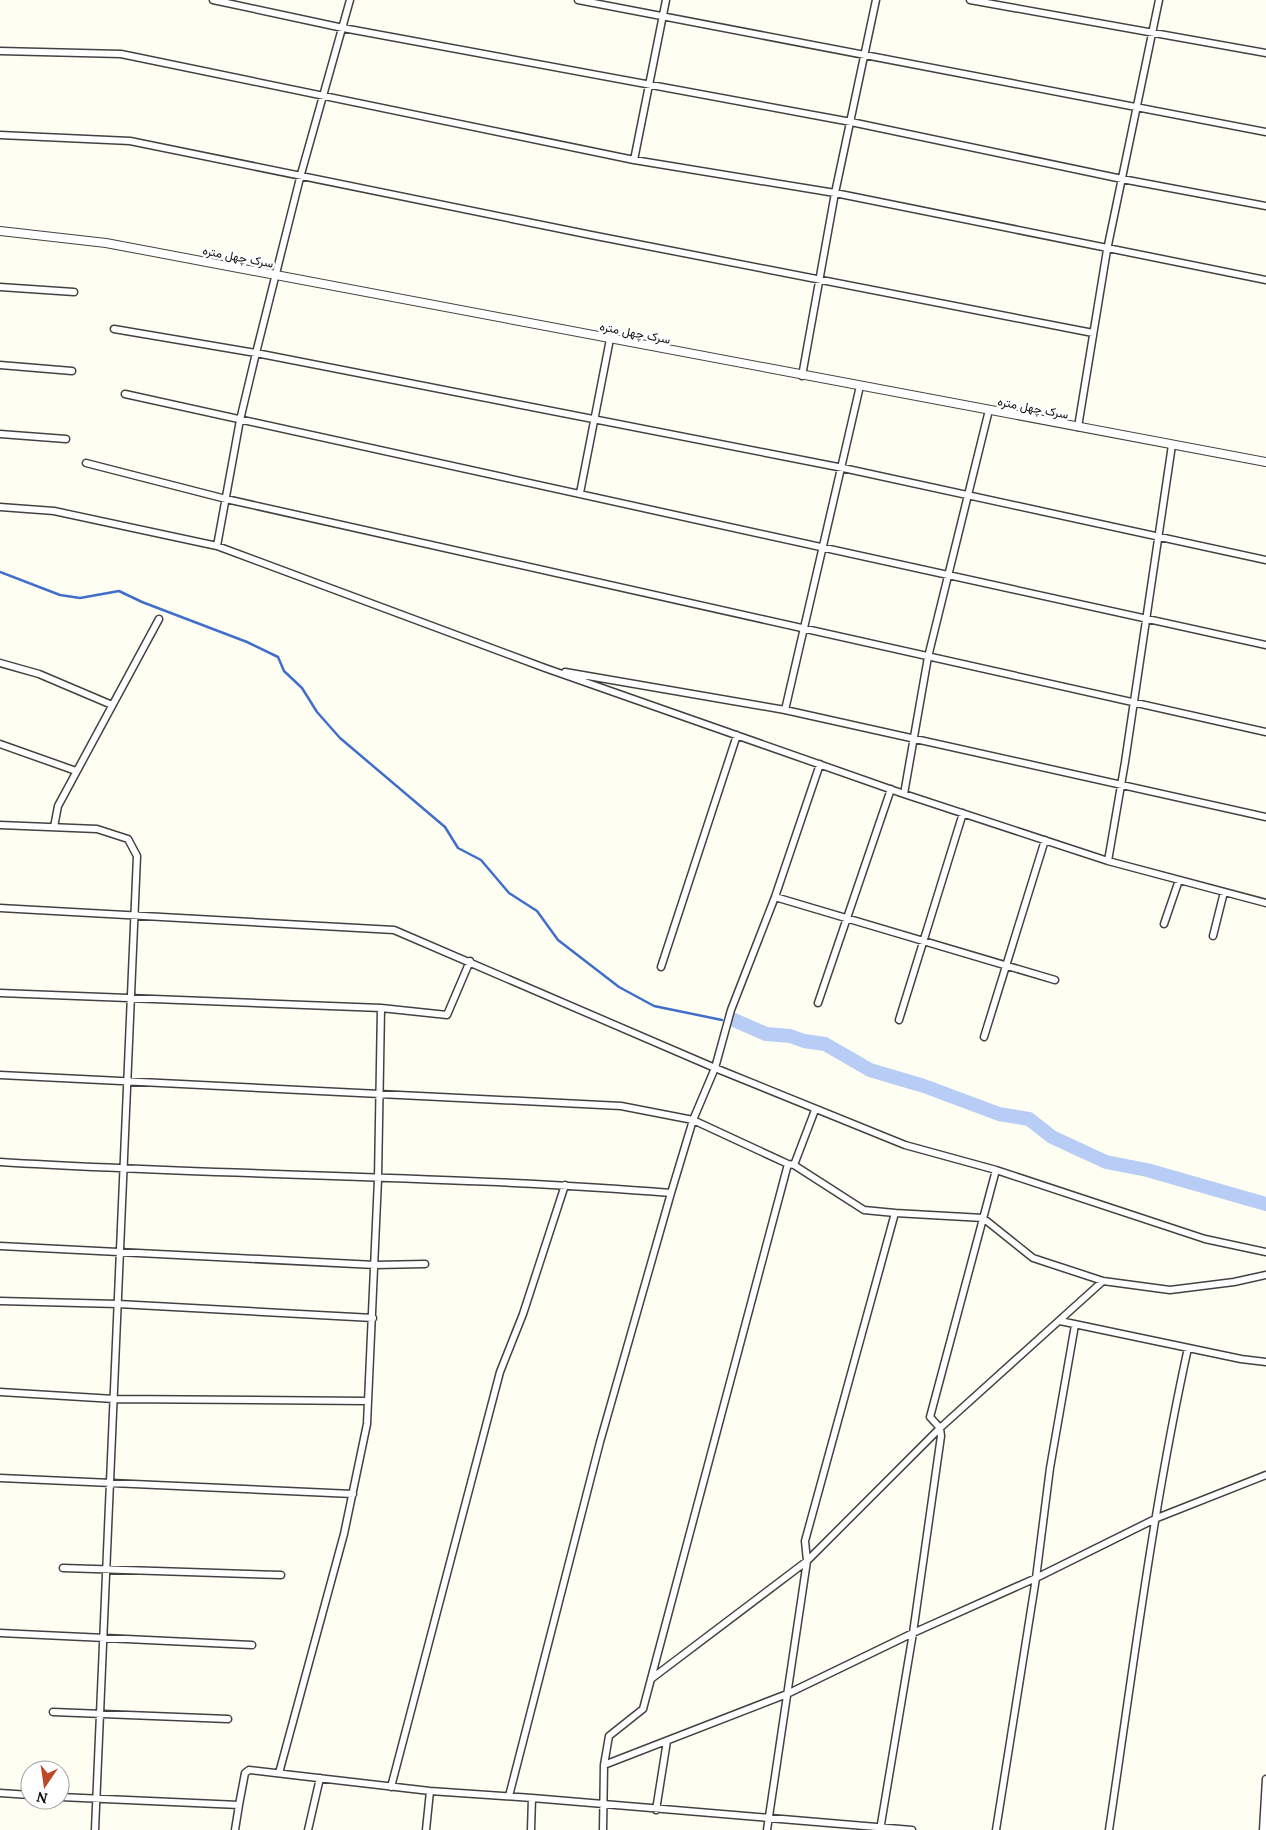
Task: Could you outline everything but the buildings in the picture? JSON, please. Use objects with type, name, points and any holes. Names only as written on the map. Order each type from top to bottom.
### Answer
[{"type":"street","points":[[213,0],[343,28],[851,122],[1122,179],[1266,206]]},
{"type":"street","points":[[217,546],[240,420],[256,353],[301,174],[350,0]]},
{"type":"street","points":[[578,0],[1266,132]]},
{"type":"street","points":[[634,160],[666,0]]},
{"type":"street","points":[[802,376],[835,193],[876,0]]},
{"type":"street","points":[[970,0],[1266,53]]},
{"type":"street","points":[[1078,428],[1107,250],[1159,0]]},
{"type":"street","points":[[0,51],[121,54],[634,160],[835,193],[1107,250],[1266,280]]},
{"type":"street","points":[[0,135],[130,141],[819,280],[1093,333]]},
{"type":"street","name":"سرک چهل متره","points":[[0,230],[106,243],[802,376],[1266,462]]},
{"type":"street","points":[[0,287],[74,292]]},
{"type":"street","points":[[114,329],[256,353],[842,468],[969,494],[1266,560]]},
{"type":"street","points":[[580,493],[610,339]]},
{"type":"street","points":[[0,365],[72,371]]},
{"type":"street","points":[[785,710],[860,386]]},
{"type":"street","points":[[125,394],[1266,645]]},
{"type":"street","points":[[904,794],[928,657],[989,410]]},
{"type":"street","points":[[0,434],[66,439]]},
{"type":"street","points":[[1108,861],[1172,444]]},
{"type":"street","points":[[86,463],[226,499],[1266,732]]},
{"type":"street","points":[[0,507],[54,511],[217,546],[545,668],[904,794],[1108,861],[1266,903]]},
{"type":"street","points":[[54,827],[58,806],[159,619]]},
{"type":"street","points":[[0,663],[39,674],[112,705]]},
{"type":"street","points":[[545,668],[785,710],[1266,817]]},
{"type":"street","points":[[661,967],[737,736]]},
{"type":"street","points":[[0,744],[76,771]]},
{"type":"street","points":[[509,1796],[600,1442],[671,1193],[693,1120],[715,1068],[730,1010],[775,897],[820,764]]},
{"type":"street","points":[[818,1002],[890,789]]},
{"type":"street","points":[[899,1020],[963,813]]},
{"type":"street","points":[[0,825],[97,829],[128,840],[136,856],[95,1830]]},
{"type":"street","points":[[984,1037],[1044,840]]},
{"type":"street","points":[[1164,924],[1179,880]]},
{"type":"street","points":[[1213,936],[1224,892]]},
{"type":"street","points":[[775,897],[846,920],[1055,980]]},
{"type":"street","points":[[0,908],[394,930],[470,961],[715,1068],[905,1145],[996,1170],[1205,1239],[1266,1252]]},
{"type":"street","points":[[0,993],[381,1008],[447,1015],[470,961]]},
{"type":"street","points":[[279,1773],[353,1494],[367,1424],[378,1179],[381,1008]]},
{"type":"street","points":[[0,1075],[620,1106],[693,1120],[791,1165],[864,1210],[983,1218],[1033,1258],[1103,1282],[1170,1290],[1234,1282],[1266,1275]]},
{"type":"street","points":[[603,1830],[604,1765],[609,1736],[643,1709],[791,1165],[815,1110]]},
{"type":"street","points":[[0,1162],[123,1170],[565,1184],[671,1193]]},
{"type":"street","points":[[881,1829],[913,1633],[941,1436],[940,1428],[930,1417],[996,1170]]},
{"type":"street","points":[[390,1787],[500,1372],[523,1314],[565,1184]]},
{"type":"street","points":[[767,1830],[807,1562],[805,1541],[895,1212]]},
{"type":"street","points":[[0,1246],[375,1265],[425,1264]]},
{"type":"street","points":[[651,1679],[807,1562],[940,1428],[1103,1282]]},
{"type":"street","points":[[0,1301],[118,1304],[373,1318]]},
{"type":"street","points":[[1060,1321],[1266,1362]]},
{"type":"street","points":[[996,1830],[1036,1578],[1050,1468],[1075,1325]]},
{"type":"street","points":[[1109,1830],[1157,1518],[1188,1348]]},
{"type":"street","points":[[0,1392],[114,1398],[367,1401]]},
{"type":"street","points":[[604,1765],[787,1694],[913,1633],[1036,1578],[1157,1518],[1266,1475]]},
{"type":"street","points":[[0,1478],[353,1494]]},
{"type":"street","points":[[63,1568],[281,1575]]},
{"type":"street","points":[[0,1633],[252,1645]]},
{"type":"street","points":[[53,1712],[228,1719]]},
{"type":"street","points":[[656,1810],[667,1741]]},
{"type":"street","points":[[235,1830],[247,1770],[430,1791],[509,1796],[881,1829],[912,1830]]},
{"type":"street","points":[[308,1830],[320,1778]]},
{"type":"street","points":[[1263,1830],[1266,1778]]},
{"type":"street","points":[[426,1830],[430,1791]]},
{"type":"street","points":[[0,1793],[20,1794]]},
{"type":"street","points":[[70,1798],[239,1805]]},
{"type":"street","points":[[531,1830],[532,1798]]},
{"type":"waterway","points":[[0,572],[60,595],[80,598],[119,591],[142,602],[247,642],[278,657],[284,671],[302,688],[317,712],[340,738],[445,827],[458,848],[481,860],[509,893],[537,911],[558,940],[619,987],[654,1006],[722,1020]]},
{"type":"waterway","points":[[734,1020],[766,1034],[790,1036],[804,1041],[825,1044],[870,1070],[924,1086],[999,1114],[1029,1119],[1052,1137],[1106,1162],[1147,1170],[1266,1204]]}]
